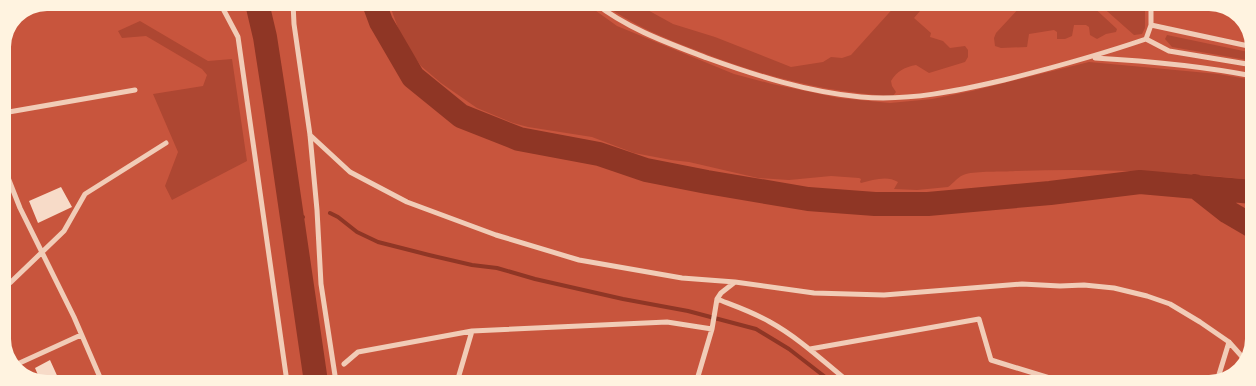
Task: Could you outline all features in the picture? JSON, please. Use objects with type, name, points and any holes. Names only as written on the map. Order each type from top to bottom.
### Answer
[{"type":"street","points":[[224,11],[238,37],[286,375]]},
{"type":"street","points":[[293,11],[310,135],[321,284],[335,375]]},
{"type":"street","points":[[605,11],[640,31],[724,64],[788,84],[863,97],[900,98],[954,92],[1092,58],[1146,39],[1169,51],[1245,64]]},
{"type":"street","points":[[1146,39],[1151,25],[1151,11]]},
{"type":"street","points":[[1151,25],[1245,45]]},
{"type":"street","points":[[1092,58],[1135,60],[1245,75]]},
{"type":"street","points":[[11,112],[135,90]]},
{"type":"street","points":[[310,135],[343,166],[407,202],[496,235],[580,260],[682,278],[735,282],[814,293],[884,295],[1022,284],[1084,285],[1114,288],[1170,304],[1229,342],[1241,355]]},
{"type":"street","points":[[11,283],[64,231],[85,194],[166,143]]},
{"type":"street","points":[[11,186],[99,375]]},
{"type":"street","points":[[698,375],[712,329],[717,299],[721,293],[735,282]]},
{"type":"street","points":[[717,299],[743,308],[771,322],[810,349],[841,375]]},
{"type":"street","points":[[810,349],[979,319],[991,360],[1040,375]]},
{"type":"street","points":[[344,364],[358,352],[472,331],[667,322],[712,329]]},
{"type":"street","points":[[459,375],[472,331]]},
{"type":"street","points":[[21,363],[81,335]]},
{"type":"street","points":[[1219,373],[1229,342]]},
{"type":"shaded area","points":[[392,11],[596,11],[617,26],[734,74],[839,98],[890,103],[932,99],[972,91],[1089,62],[1218,74],[1245,79],[1245,179],[1164,172],[1104,170],[983,172],[961,176],[948,187],[917,190],[894,189],[898,182],[889,179],[861,183],[859,178],[831,176],[789,180],[758,178],[689,162],[634,153],[592,137],[513,123],[477,108],[441,83],[421,66],[402,39]]},
{"type":"shaded area","points":[[614,11],[649,11],[673,24],[715,37],[791,67],[823,62],[831,57],[842,58],[851,55],[891,11],[920,11],[914,18],[931,33],[930,37],[943,41],[950,48],[965,46],[968,50],[968,57],[965,62],[929,73],[916,65],[905,68],[891,81],[896,92],[893,96],[868,94],[819,87],[747,69],[675,42]]},
{"type":"shaded area","points":[[1016,11],[1098,11],[1117,29],[1116,32],[1106,34],[1097,39],[1090,35],[1089,27],[1086,25],[1074,25],[1072,36],[1065,39],[1057,39],[1057,32],[1054,30],[1029,34],[1027,47],[1001,48],[995,46],[994,38],[996,33]]},
{"type":"shaded area","points":[[1107,11],[1145,11],[1145,28],[1142,34],[1134,35]]},
{"type":"shaded area","points":[[140,21],[208,61],[232,59],[247,161],[172,200],[165,186],[178,152],[153,94],[203,86],[207,75],[202,69],[146,36],[122,38],[118,31]]},
{"type":"shaded area","points":[[1167,35],[1245,51],[1245,60],[1172,47],[1165,39]]},
{"type":"building","points":[[61,187],[72,207],[38,223],[29,201]]},
{"type":"building","points":[[50,360],[57,375],[38,374],[35,368]]},
{"type":"waterway","points":[[259,11],[265,37],[276,108],[315,375]]},
{"type":"waterway","points":[[377,11],[381,22],[413,77],[461,116],[519,139],[599,154],[646,170],[808,199],[875,204],[928,204],[1050,193],[1140,182],[1245,191]]},
{"type":"waterway","points":[[1195,186],[1228,212],[1245,222]]},
{"type":"waterway","points":[[330,213],[357,232],[378,242],[472,265],[497,268],[535,279],[623,299],[688,311],[756,329],[789,349],[823,375]]},
{"type":"waterway","points":[[292,218],[303,217]]}]
